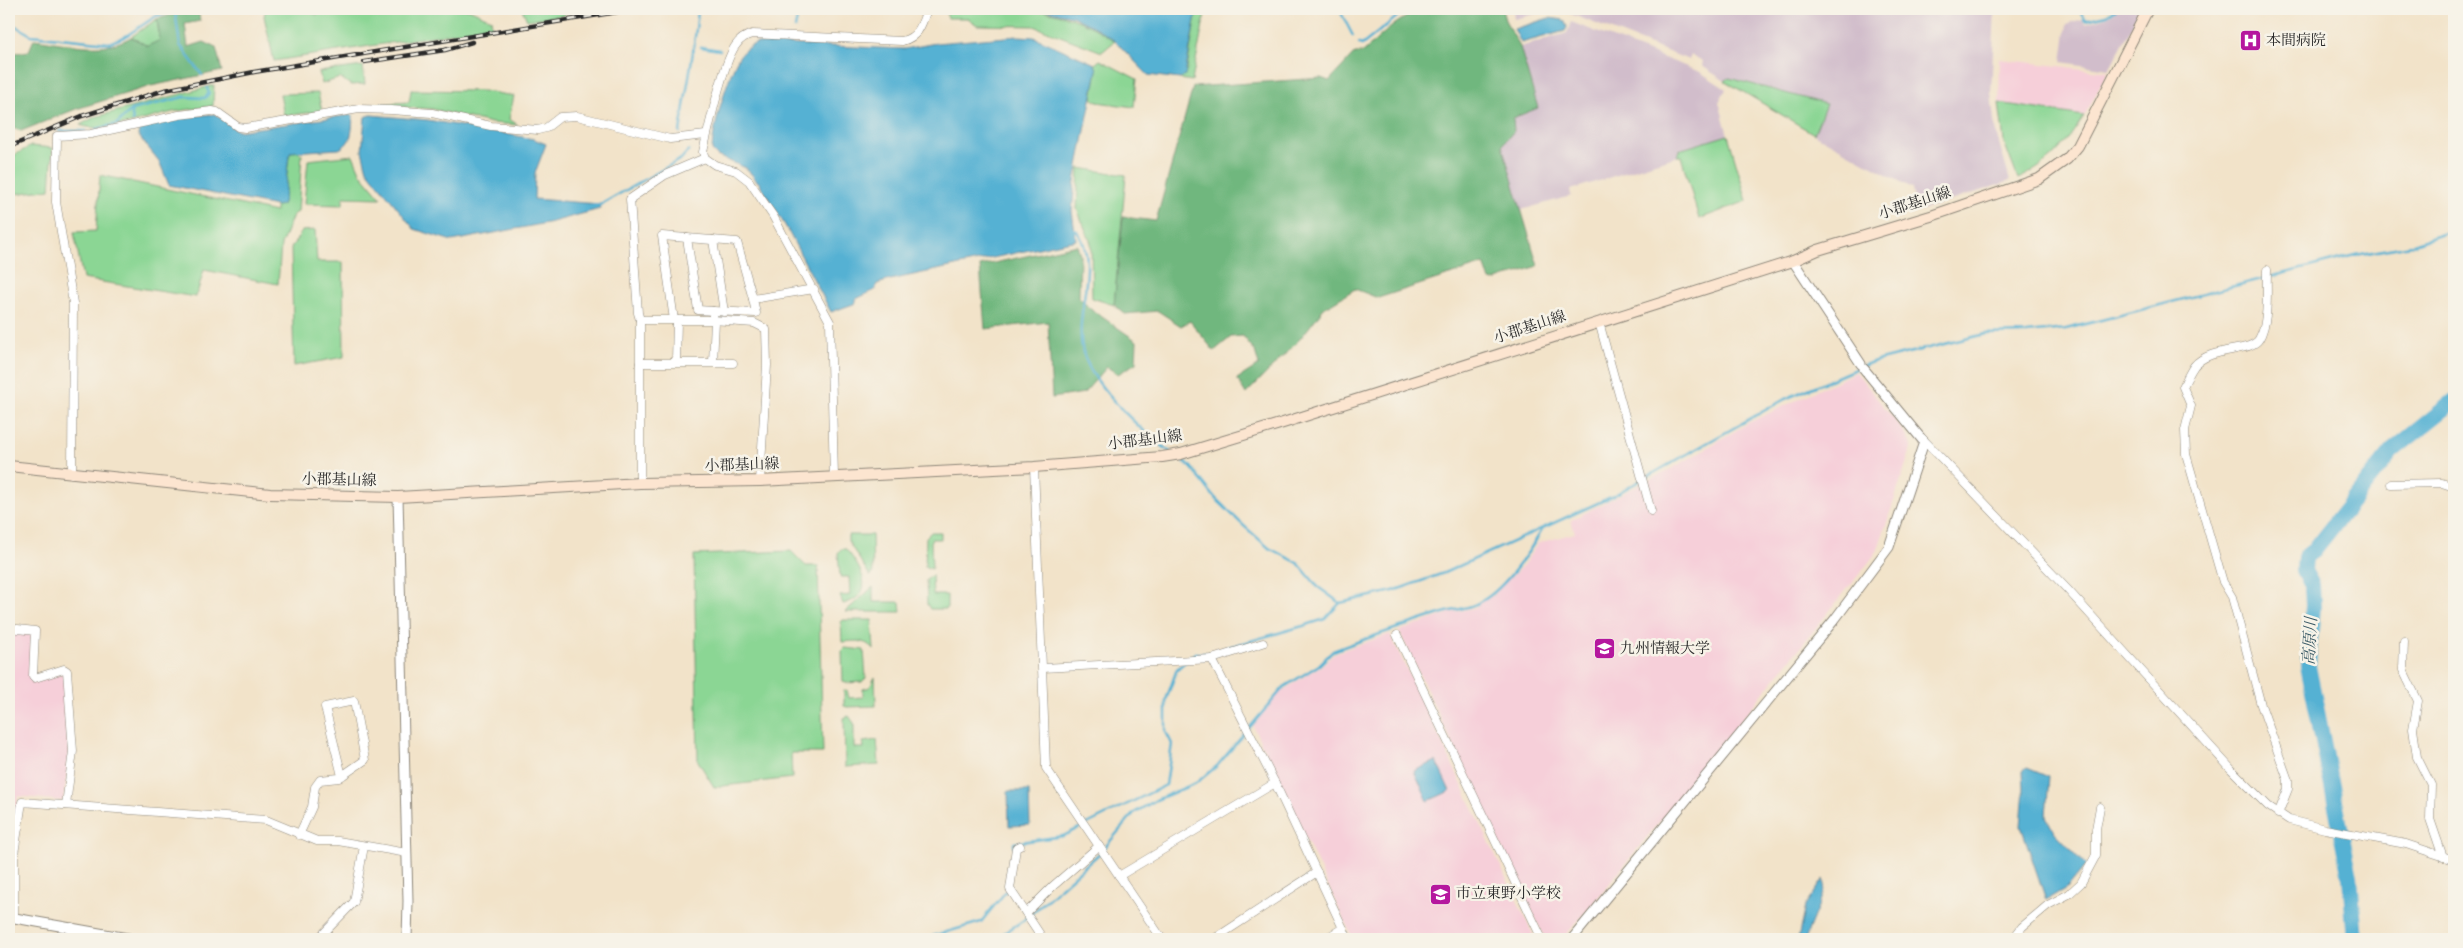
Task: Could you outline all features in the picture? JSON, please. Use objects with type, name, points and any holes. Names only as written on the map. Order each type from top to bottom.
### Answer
[{"type":"main road","name":"小郡基山線","points":[[9,466],[270,494],[398,497],[640,483],[760,481],[1034,467],[1180,454],[1283,424],[1793,260],[1818,250],[1934,215],[2047,175],[2067,159],[2078,146],[2094,120],[2148,9]]},
{"type":"street","points":[[834,477],[830,322],[773,216],[749,181],[736,171],[715,165],[704,158],[703,152],[706,136],[735,46],[743,37],[752,34],[902,41],[912,39],[918,32],[927,9]]},
{"type":"street","points":[[72,474],[73,303],[56,211],[57,136],[91,134],[195,112],[217,112],[238,127],[245,128],[359,109],[432,113],[491,126],[538,130],[546,128],[560,117],[577,116],[670,139],[706,136]]},
{"type":"street","points":[[640,483],[640,320],[630,199],[665,175],[704,158]]},
{"type":"street","points":[[676,362],[676,320],[662,236],[713,240],[737,242],[756,313],[698,310],[687,238]]},
{"type":"street","points":[[713,240],[724,312]]},
{"type":"street","points":[[1572,939],[1836,619],[1889,548],[1924,442],[1862,366],[1793,260]]},
{"type":"street","points":[[2266,270],[2266,311],[2259,339],[2249,348],[2230,348],[2216,353],[2195,365],[2183,386],[2191,406],[2185,440],[2191,471],[2223,582],[2232,597],[2269,731],[2288,780],[2288,789],[2278,814]]},
{"type":"street","points":[[753,299],[814,290]]},
{"type":"street","points":[[713,311],[713,362]]},
{"type":"street","points":[[640,320],[754,323],[766,329],[767,365],[760,481]]},
{"type":"street","points":[[1599,322],[1651,511]]},
{"type":"street","points":[[640,362],[733,363]]},
{"type":"street","points":[[1910,426],[2067,589],[2231,769],[2278,814],[2290,820],[2329,830],[2406,844],[2454,860]]},
{"type":"street","points":[[1034,467],[1046,768],[1162,939]]},
{"type":"street","points":[[2391,484],[2442,483],[2454,487]]},
{"type":"street","points":[[398,497],[409,925],[407,939]]},
{"type":"street","points":[[9,628],[35,631],[33,676],[35,678],[64,669],[67,671],[73,751],[66,805]]},
{"type":"street","points":[[1397,635],[1542,939]]},
{"type":"street","points":[[2404,641],[2403,670],[2418,700],[2414,729],[2417,757],[2431,785],[2430,819],[2443,857]]},
{"type":"street","points":[[1043,668],[1212,660],[1263,642]]},
{"type":"street","points":[[1212,660],[1275,783],[1348,939]]},
{"type":"street","points":[[299,835],[312,807],[315,787],[320,780],[342,776],[365,760],[354,701],[326,707],[342,776]]},
{"type":"street","points":[[1119,876],[1275,783]]},
{"type":"street","points":[[133,939],[112,937],[11,917],[14,854],[22,802],[266,820],[317,841],[338,841],[406,853]]},
{"type":"street","points":[[2013,939],[2022,927],[2048,905],[2069,894],[2081,883],[2096,855],[2096,828],[2100,807]]},
{"type":"street","points":[[318,939],[354,902],[364,846]]},
{"type":"street","points":[[1020,846],[1016,848],[1010,889],[1043,939]]},
{"type":"street","points":[[1026,913],[1053,886],[1099,846]]},
{"type":"street","points":[[1214,939],[1317,872]]},
{"type":"street","points":[[69,939],[72,928]]},
{"type":"street","points":[[1325,939],[1342,928]]},
{"type":"shaded area","points":[[1513,9],[1995,9],[1991,93],[1995,129],[2010,181],[1923,210],[1915,205],[1912,188],[1814,134],[1826,104],[1730,78],[1725,81],[1702,66],[1703,61],[1691,55],[1689,60],[1563,11],[1552,10],[1514,19]]},
{"type":"shaded area","points":[[2119,9],[2142,9],[2109,69],[2062,62],[2067,24],[2082,19],[2086,23],[2107,17]]},
{"type":"shaded area","points":[[1571,22],[1700,72],[1726,89],[1719,102],[1728,135],[1679,150],[1677,156],[1570,190],[1571,196],[1521,210],[1502,144],[1514,131],[1513,118],[1538,108],[1520,47],[1567,33]]},
{"type":"shaded area","points":[[2000,59],[2108,72],[2084,116],[1999,103]]},
{"type":"shaded area","name":"九州情報大学","points":[[1856,372],[1904,432],[1912,446],[1877,552],[1592,905],[1562,939],[1545,939],[1399,631],[1450,613],[1474,608],[1494,595],[1524,564],[1538,543],[1575,533],[1571,520],[1680,464],[1750,422]]},
{"type":"shaded area","points":[[9,630],[13,630],[16,633],[32,633],[30,678],[34,682],[65,672],[70,751],[63,801],[18,796],[10,853],[9,907]]},
{"type":"shaded area","points":[[1390,634],[1535,939],[1353,939],[1253,726],[1282,691],[1321,666],[1335,653]]},
{"type":"green space","points":[[1012,8],[1053,13],[1094,28],[1115,41],[1102,52],[1034,26],[977,25],[968,18],[948,18],[944,9]]},
{"type":"green space","points":[[198,9],[200,21],[185,24],[188,47],[204,42],[216,48],[222,71],[151,86],[76,109],[21,131],[9,127],[9,78],[15,53],[29,51],[34,39],[71,45],[96,46],[120,42],[131,37],[148,46],[160,40],[157,19]]},
{"type":"green space","points":[[266,9],[303,9],[317,15],[319,9],[469,9],[491,19],[492,27],[274,61],[264,16]]},
{"type":"green space","points":[[522,9],[565,9],[565,15],[527,20]]},
{"type":"green space","points":[[1197,9],[1206,9],[1192,81],[1180,79],[1187,69]]},
{"type":"green space","points":[[1427,9],[1502,9],[1505,20],[1520,47],[1538,108],[1513,118],[1514,131],[1502,145],[1538,266],[1494,281],[1490,280],[1484,264],[1378,298],[1355,289],[1324,308],[1300,339],[1246,394],[1237,379],[1259,365],[1255,351],[1243,336],[1231,337],[1214,351],[1190,321],[1181,326],[1158,311],[1125,314],[1114,305],[1123,217],[1156,221],[1193,87],[1321,78],[1329,81],[1355,53],[1362,53],[1384,33],[1408,16]]},
{"type":"green space","points":[[157,19],[160,41],[147,46],[131,37]]},
{"type":"green space","points":[[1100,60],[1137,79],[1134,107],[1097,102],[1092,98],[1097,70],[1095,64]]},
{"type":"green space","points":[[363,66],[365,84],[351,85],[340,78],[322,84],[319,72]]},
{"type":"green space","points":[[1729,78],[1826,104],[1814,134],[1725,81]]},
{"type":"green space","points":[[214,85],[213,106],[178,111],[129,124],[102,128],[80,125],[95,117]]},
{"type":"green space","points":[[411,90],[484,91],[514,96],[509,119],[518,125],[491,123],[432,109],[370,105],[409,102]]},
{"type":"green space","points":[[318,93],[322,111],[284,116],[280,94]]},
{"type":"green space","points":[[1999,103],[2084,116],[2056,153],[2039,167],[2018,179],[2004,142]]},
{"type":"green space","points":[[1728,135],[1747,201],[1699,219],[1681,156],[1677,156],[1679,150]]},
{"type":"green space","points":[[31,146],[53,148],[50,189],[15,194],[11,211],[9,210],[9,158]]},
{"type":"green space","points":[[291,151],[297,151],[302,155],[298,212],[293,215],[281,245],[278,284],[204,270],[196,297],[83,279],[74,232],[96,231],[100,175],[276,212],[276,206],[282,205],[284,199]]},
{"type":"green space","points":[[353,155],[361,174],[381,198],[343,197],[343,205],[304,204],[308,160]]},
{"type":"green space","points":[[1079,168],[1126,175],[1114,305],[1092,298],[1091,243],[1077,209]]},
{"type":"green space","points":[[315,230],[317,262],[343,262],[344,357],[294,366],[291,248],[302,231]]},
{"type":"green space","points":[[1077,245],[1080,254],[1079,297],[1089,308],[1137,341],[1136,363],[1118,374],[1107,367],[1084,393],[1052,398],[1048,322],[985,329],[980,266]]},
{"type":"green space","points":[[931,532],[941,532],[941,539],[931,539],[932,569],[925,567],[926,537]]},
{"type":"green space","points":[[848,535],[872,535],[873,574],[870,576],[848,541]]},
{"type":"green space","points":[[841,549],[846,549],[851,556],[861,572],[863,580],[861,594],[854,600],[843,604],[840,596],[850,595],[849,577],[840,577],[838,553]]},
{"type":"green space","points":[[791,551],[806,566],[818,566],[823,753],[791,753],[792,778],[714,787],[698,761],[694,555]]},
{"type":"green space","points":[[932,575],[933,595],[947,595],[947,609],[930,609],[927,604],[926,580]]},
{"type":"green space","points":[[873,587],[873,602],[900,602],[901,612],[845,612]]},
{"type":"green space","points":[[843,620],[872,620],[874,650],[864,642],[842,642],[841,622]]},
{"type":"green space","points":[[845,648],[864,650],[866,678],[862,682],[845,683],[843,681],[842,651]]},
{"type":"green space","points":[[875,677],[876,706],[844,706],[844,691],[847,690],[849,698],[863,697],[863,689],[870,687]]},
{"type":"green space","points":[[849,716],[854,723],[854,748],[864,748],[863,742],[877,740],[879,765],[845,767],[844,718]]},
{"type":"water","points":[[1041,9],[1197,9],[1185,75],[1180,79],[1148,75],[1115,41],[1098,29],[1072,16]]},
{"type":"water","points":[[1549,18],[1564,20],[1567,27],[1565,31],[1521,43],[1514,29]]},
{"type":"water","points":[[1018,36],[1034,37],[1095,64],[1097,70],[1075,181],[1072,211],[1076,240],[890,280],[877,284],[875,290],[856,299],[856,303],[831,312],[786,227],[760,184],[746,168],[717,156],[712,151],[721,103],[730,76],[741,55],[747,48],[757,43],[904,49],[936,43]]},
{"type":"water","points":[[215,114],[238,131],[353,116],[351,135],[347,143],[339,149],[291,152],[284,199],[282,205],[276,206],[169,185],[159,161],[138,135],[140,126],[183,117]]},
{"type":"water","points":[[371,115],[428,120],[534,139],[546,144],[535,173],[534,199],[600,204],[600,209],[552,222],[452,241],[414,229],[367,170],[362,151],[365,117]]},
{"type":"water","points":[[1436,761],[1450,791],[1428,801],[1414,771]]},
{"type":"water","points":[[2027,768],[2049,777],[2046,816],[2053,830],[2086,865],[2068,887],[2046,900],[2021,826],[2024,789],[2023,771]]},
{"type":"water","points":[[1008,791],[1029,791],[1030,825],[1009,826]]},
{"type":"water","points":[[1824,879],[1824,891],[1806,939],[1798,939],[1805,906]]},
{"type":"waterway","points":[[9,22],[31,35],[109,43],[126,36],[156,16],[183,9]]},
{"type":"waterway","points":[[680,132],[693,55],[698,9]]},
{"type":"waterway","points":[[795,28],[799,9]]},
{"type":"waterway","points":[[1339,9],[1353,36]]},
{"type":"waterway","points":[[1359,44],[1362,45],[1403,12],[1415,9]]},
{"type":"waterway","points":[[2079,9],[2085,20],[2107,15],[2116,9]]},
{"type":"waterway","points":[[175,11],[180,45],[202,75]]},
{"type":"waterway","points":[[701,47],[720,50]]},
{"type":"waterway","points":[[133,121],[131,110],[184,97],[205,98],[209,93],[207,88]]},
{"type":"waterway","points":[[96,129],[117,124],[131,110]]},
{"type":"waterway","points":[[59,131],[85,131]]},
{"type":"waterway","points":[[598,206],[681,159],[689,150]]},
{"type":"waterway","points":[[1073,230],[1077,231],[1084,245],[1087,260],[1081,324],[1081,340],[1084,355],[1098,382],[1109,395],[1133,421],[1170,452]]},
{"type":"waterway","points":[[1191,657],[1195,653],[1214,654],[1229,647],[1325,619],[1340,603],[1393,591],[1444,573],[1611,497],[1785,399],[1872,362],[1985,334],[2027,333],[2066,329],[2356,255],[2411,245],[2454,230]]},
{"type":"waterway","name":"高原川","points":[[2355,939],[2350,877],[2308,666],[2313,606],[2312,585],[2304,571],[2305,557],[2314,550],[2392,451],[2454,401]]},
{"type":"waterway","points":[[1179,458],[1191,467],[1215,498],[1244,526],[1269,548],[1298,563],[1318,587],[1340,603]]},
{"type":"waterway","points":[[995,939],[1024,920],[1101,852],[1134,813],[1156,800],[1196,783],[1217,766],[1284,687],[1319,665],[1333,651],[1443,613],[1472,606],[1486,599],[1514,572],[1542,530]]},
{"type":"waterway","points":[[1014,847],[1014,843],[1063,836],[1166,785],[1172,744],[1166,732],[1166,700],[1177,669],[1185,662]]},
{"type":"waterway","points":[[933,936],[981,922],[1007,890]]},
{"type":"railway","points":[[9,147],[82,116],[165,90],[254,72],[635,9]]},
{"type":"railway","points":[[364,62],[445,50],[472,42]]},
{"type":"place","name":"本間病院","points":[[2250,41]]},
{"type":"place","name":"九州情報大学","points":[[1604,649]]},
{"type":"place","name":"市立東野小学校","points":[[1440,894]]}]
